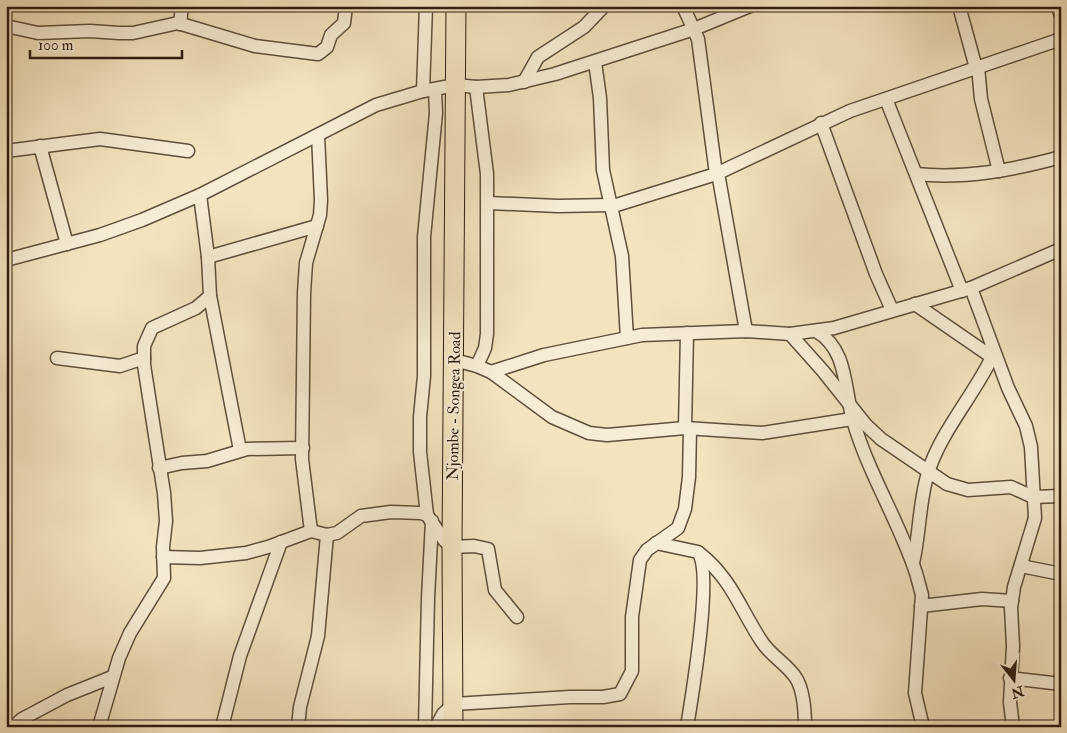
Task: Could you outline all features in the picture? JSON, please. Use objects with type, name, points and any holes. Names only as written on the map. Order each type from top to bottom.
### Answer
[{"type":"highway","name":"Njombe - Songea Road","points":[[453,727],[452,547],[456,6]]},
{"type":"street","points":[[180,24],[182,6]]},
{"type":"street","points":[[6,26],[38,33],[90,30],[119,33],[180,24],[255,46],[318,54],[327,47],[331,35],[344,23],[346,6]]},
{"type":"street","points":[[425,727],[430,518],[420,452],[420,417],[424,376],[424,237],[436,113],[429,90],[426,6]]},
{"type":"street","points":[[524,82],[538,57],[584,27],[604,6]]},
{"type":"street","points":[[683,6],[698,39],[717,174],[746,331]]},
{"type":"street","points":[[7,259],[67,244],[142,220],[200,195],[376,105],[429,90],[456,85],[476,87],[524,82],[595,62],[694,29],[750,6]]},
{"type":"street","points":[[959,6],[977,68],[981,99],[999,171]]},
{"type":"street","points":[[1057,6],[1061,15]]},
{"type":"street","points":[[488,203],[610,206],[717,174],[821,123],[1061,39]]},
{"type":"street","points":[[595,62],[600,98],[603,170],[622,256],[626,338]]},
{"type":"street","points":[[476,87],[487,174],[488,203],[487,334],[485,348],[477,366]]},
{"type":"street","points":[[886,99],[916,174],[1029,437],[1035,518],[1012,601],[1013,646],[1010,678],[1013,727]]},
{"type":"street","points":[[821,123],[876,274],[892,310]]},
{"type":"street","points":[[311,531],[303,448],[306,270],[321,200],[318,135]]},
{"type":"street","points":[[6,152],[100,139],[188,151]]},
{"type":"street","points":[[40,146],[67,244]]},
{"type":"street","points":[[916,174],[964,176],[999,171],[1061,157]]},
{"type":"street","points":[[200,195],[208,257],[210,296],[240,450]]},
{"type":"street","points":[[208,257],[316,226]]},
{"type":"street","points":[[491,372],[544,355],[626,338],[687,333],[746,331],[790,334],[816,331],[966,290],[1061,250]]},
{"type":"street","points":[[99,727],[112,677],[130,633],[164,578],[163,557],[166,520],[144,358],[144,346],[152,328],[196,308],[210,296]]},
{"type":"street","points":[[914,304],[993,355]]},
{"type":"street","points":[[816,331],[826,336],[834,346],[844,374],[852,413],[887,506],[913,563],[922,595],[915,693],[923,727]]},
{"type":"street","points":[[436,727],[443,714],[454,704],[570,697],[603,697],[620,694],[632,671],[632,617],[640,560],[647,550],[678,528],[683,517],[689,477],[687,333]]},
{"type":"street","points":[[790,334],[824,371],[852,413],[881,439],[928,471],[957,488],[979,490],[1011,487],[1033,497],[1061,496]]},
{"type":"street","points":[[913,563],[928,471],[942,442],[974,393],[993,355]]},
{"type":"street","points":[[57,358],[120,366],[144,358]]},
{"type":"street","points":[[454,360],[491,372],[552,417],[589,433],[616,434],[687,428],[762,433],[852,413]]},
{"type":"street","points":[[159,468],[182,463],[207,461],[240,450],[303,448]]},
{"type":"street","points":[[163,557],[224,557],[268,548],[311,531],[327,535],[337,533],[361,516],[391,512],[430,518],[444,540],[452,547],[474,546],[488,549],[495,590],[517,617]]},
{"type":"street","points":[[298,727],[300,707],[318,636],[327,535]]},
{"type":"street","points":[[222,727],[240,656],[281,542]]},
{"type":"street","points":[[656,543],[698,552],[714,565],[726,579],[762,643],[796,678],[804,710],[805,727]]},
{"type":"street","points":[[688,727],[704,589],[703,564],[698,552]]},
{"type":"street","points":[[1021,566],[1061,574]]},
{"type":"street","points":[[920,606],[982,599],[1012,601]]},
{"type":"street","points":[[13,727],[28,715],[52,705],[67,695],[112,677]]},
{"type":"street","points":[[1010,678],[1061,684]]}]
